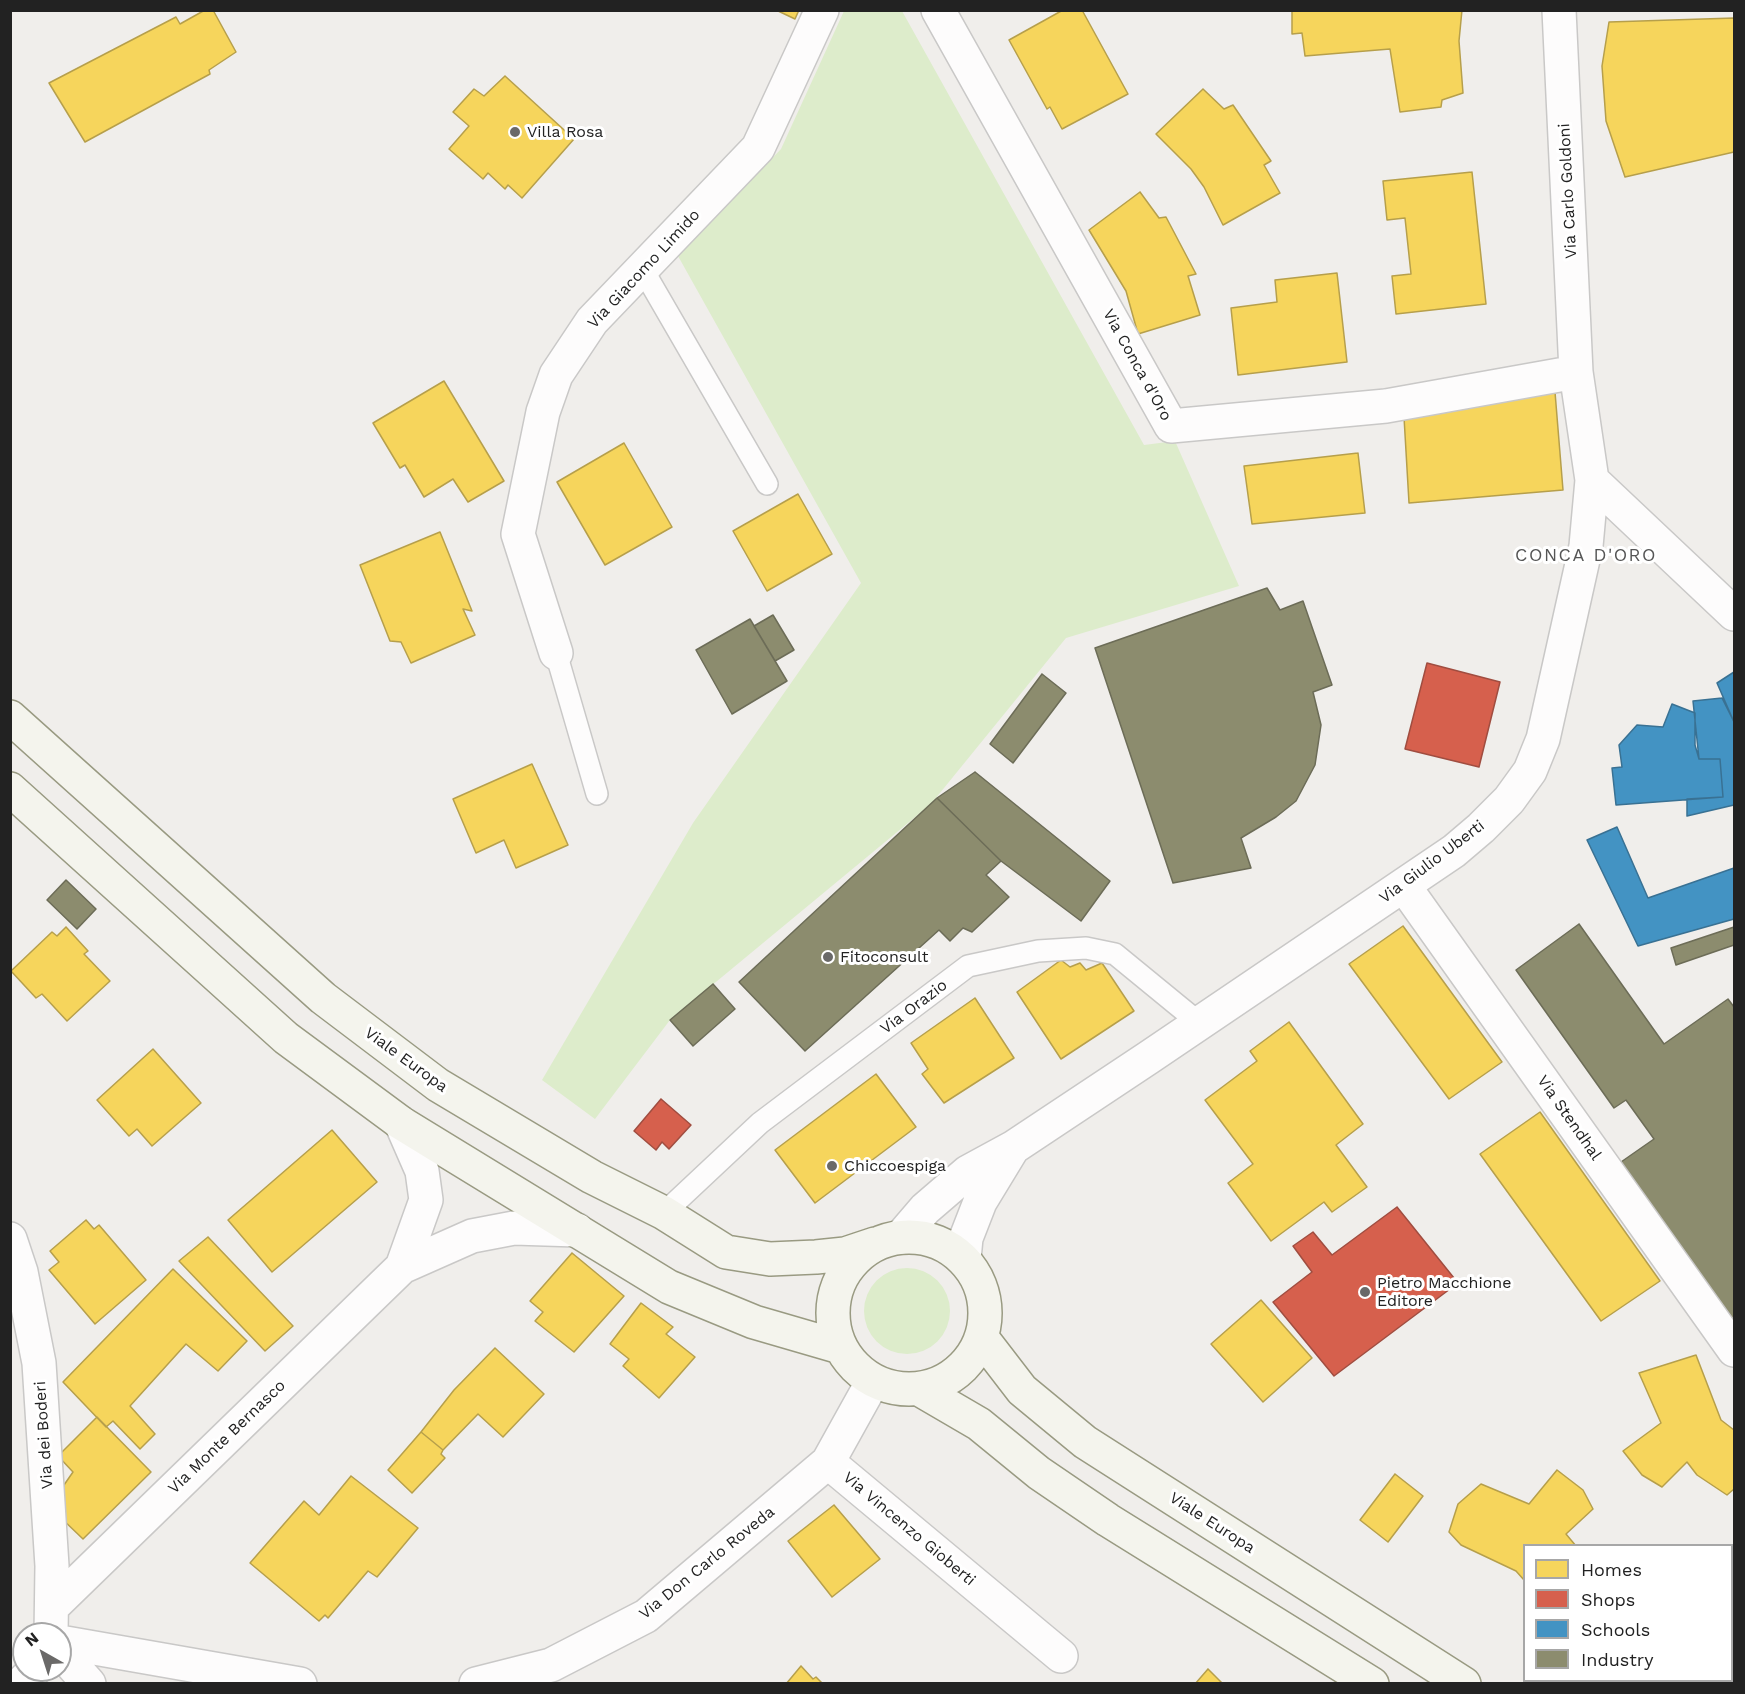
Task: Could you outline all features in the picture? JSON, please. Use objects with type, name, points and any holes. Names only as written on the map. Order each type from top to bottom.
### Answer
[{"type":"street","name":"Via Giacomo Limido","points":[[556,653],[518,534],[543,412],[556,375],[592,321],[758,148],[822,10]]},
{"type":"street","name":"Via Conca d'Oro","points":[[938,10],[1171,426],[1386,406],[1576,372]]},
{"type":"street","name":"Via Carlo Goldoni","points":[[1559,10],[1576,372]]},
{"type":"street","name":"Via Giulio Uberti","points":[[888,1241],[949,1186],[991,1158],[1014,1147],[1404,886],[1481,828],[1509,800],[1530,771],[1543,739],[1586,546],[1592,480],[1576,372]]},
{"type":"street","points":[[1592,480],[1734,614]]},
{"type":"street","name":"Viale Europa","points":[[10,717],[323,998],[438,1085],[592,1177],[664,1213],[726,1252],[770,1259],[844,1254],[888,1241],[924,1238],[946,1246],[964,1259],[977,1277],[984,1296],[986,1317],[982,1338],[972,1357],[958,1373],[939,1384],[919,1389],[896,1389],[873,1381],[854,1367],[840,1347],[833,1324],[833,1300],[838,1285],[855,1258],[888,1241]]},
{"type":"street","points":[[10,789],[286,1038],[400,1123],[669,1287],[754,1322],[840,1347]]},
{"type":"street","name":"Via Stendhal","points":[[1404,886],[1734,1350]]},
{"type":"street","name":"Via Monte Bernasco","points":[[400,1123],[422,1171],[426,1200],[402,1267]]},
{"type":"street","name":"Via Giulio Uberti","points":[[964,1259],[966,1238],[980,1202],[1014,1147]]},
{"type":"street","name":"Via Monte Bernasco","points":[[51,1621],[402,1267],[472,1236],[514,1228],[577,1230]]},
{"type":"street","name":"Via dei Boderi","points":[[10,1239],[21,1272],[39,1363],[52,1566],[51,1621]]},
{"type":"street","name":"Viale Europa","points":[[982,1338],[1004,1371],[1049,1415],[1086,1442],[1464,1683]]},
{"type":"street","name":"Via Vincenzo Gioberti","points":[[873,1381],[828,1462],[1061,1656]]},
{"type":"street","name":"Viale Europa","points":[[919,1389],[979,1424],[1039,1473],[1108,1520],[1372,1683]]},
{"type":"street","name":"Via Don Carlo Roveda","points":[[476,1683],[551,1665],[646,1616],[828,1462]]},
{"type":"street","points":[[72,1644],[300,1683]]},
{"type":"street","points":[[72,1664],[89,1683]]},
{"type":"lane","points":[[643,270],[767,484]]},
{"type":"lane","points":[[556,653],[597,794]]},
{"type":"lane","name":"Via Orazio","points":[[664,1213],[760,1123],[968,966],[1038,951],[1086,948],[1115,954],[1198,1022]]},
{"type":"green space","points":[[844,11],[902,11],[1144,445],[1175,441],[1239,586],[1066,638],[931,804],[670,1020],[595,1119],[542,1080],[693,823],[861,583],[678,256],[781,149]]},
{"type":"green space","points":[[899,1268],[915,1268],[938,1280],[947,1294],[950,1311],[947,1328],[938,1342],[915,1354],[899,1354],[883,1347],[871,1335],[864,1319],[864,1303],[871,1287],[883,1275]]},
{"type":"building: Homes","points":[[205,10],[213,10],[236,52],[209,70],[210,74],[85,142],[49,83],[176,17],[180,24]]},
{"type":"building: Homes","points":[[776,10],[799,10],[795,19]]},
{"type":"building: Homes","points":[[1063,10],[1082,10],[1128,94],[1062,129],[1050,107],[1047,109],[1009,40]]},
{"type":"building: Homes","points":[[1292,10],[1462,10],[1459,41],[1463,93],[1442,100],[1441,107],[1400,112],[1390,49],[1305,56],[1302,33],[1292,34]]},
{"type":"building: Homes","points":[[1734,18],[1734,152],[1625,177],[1606,121],[1602,66],[1609,22]]},
{"type":"building: Homes","name":"Villa Rosa","points":[[505,76],[574,139],[522,198],[508,185],[505,189],[488,173],[483,179],[449,149],[469,126],[453,112],[474,89],[484,96]]},
{"type":"building: Homes","points":[[1203,89],[1224,109],[1233,105],[1271,161],[1264,165],[1280,193],[1223,225],[1204,187],[1191,169],[1156,134]]},
{"type":"building: Homes","points":[[1472,172],[1486,304],[1396,314],[1392,276],[1411,274],[1405,218],[1387,220],[1383,181]]},
{"type":"building: Homes","points":[[1140,192],[1159,218],[1166,217],[1196,274],[1188,276],[1200,315],[1138,334],[1126,291],[1089,230]]},
{"type":"building: Homes","points":[[1337,273],[1347,362],[1238,375],[1231,308],[1277,302],[1275,280]]},
{"type":"building: Homes","points":[[444,381],[504,481],[468,502],[453,479],[424,497],[405,465],[400,468],[373,423]]},
{"type":"building: Homes","points":[[1555,392],[1563,490],[1409,503],[1404,417]]},
{"type":"building: Homes","points":[[624,443],[672,527],[605,565],[557,482]]},
{"type":"building: Homes","points":[[1358,453],[1365,513],[1252,524],[1244,466]]},
{"type":"building: Homes","points":[[798,494],[832,554],[767,591],[733,531]]},
{"type":"building: Homes","points":[[440,532],[472,611],[463,609],[475,635],[411,663],[401,642],[390,641],[360,565]]},
{"type":"building: Homes","points":[[532,764],[568,845],[516,868],[504,840],[476,853],[453,799]]},
{"type":"building: Homes","points":[[1403,926],[1502,1062],[1449,1099],[1349,964]]},
{"type":"building: Homes","points":[[66,927],[88,951],[84,954],[110,981],[67,1021],[42,994],[36,998],[11,971],[52,932],[57,936]]},
{"type":"building: Homes","points":[[1061,960],[1070,967],[1080,963],[1086,970],[1102,963],[1134,1011],[1061,1059],[1017,992]]},
{"type":"building: Homes","points":[[975,998],[1014,1058],[944,1103],[922,1074],[928,1069],[911,1043]]},
{"type":"building: Homes","points":[[1289,1022],[1363,1124],[1336,1145],[1367,1187],[1332,1212],[1324,1202],[1271,1241],[1228,1183],[1253,1164],[1205,1100],[1257,1061],[1250,1051]]},
{"type":"building: Homes","points":[[153,1049],[201,1103],[152,1146],[137,1129],[129,1136],[97,1100]]},
{"type":"building: Homes","points":[[876,1074],[916,1127],[815,1203],[775,1150]]},
{"type":"building: Homes","points":[[1540,1112],[1660,1281],[1601,1321],[1480,1154]]},
{"type":"building: Homes","points":[[332,1130],[377,1182],[272,1272],[228,1220]]},
{"type":"building: Homes","points":[[86,1220],[94,1229],[99,1225],[146,1280],[95,1324],[49,1270],[59,1262],[50,1251]]},
{"type":"building: Homes","points":[[208,1237],[293,1326],[265,1351],[179,1261]]},
{"type":"building: Homes","points":[[572,1253],[624,1296],[574,1352],[535,1321],[543,1312],[530,1301]]},
{"type":"building: Homes","points":[[173,1269],[247,1341],[218,1371],[186,1344],[130,1406],[155,1434],[140,1449],[113,1421],[106,1427],[63,1382]]},
{"type":"building: Homes","points":[[1261,1300],[1312,1358],[1263,1402],[1211,1344]]},
{"type":"building: Homes","points":[[641,1303],[673,1327],[666,1334],[695,1357],[659,1398],[623,1366],[629,1359],[610,1344]]},
{"type":"building: Homes","points":[[495,1348],[544,1394],[503,1437],[478,1414],[443,1450],[421,1432],[454,1390]]},
{"type":"building: Homes","points":[[1696,1355],[1721,1420],[1734,1430],[1734,1489],[1727,1495],[1697,1475],[1687,1462],[1662,1487],[1642,1475],[1623,1451],[1661,1423],[1639,1373]]},
{"type":"building: Homes","points":[[97,1417],[151,1472],[83,1539],[59,1516],[64,1499],[64,1485],[73,1472],[58,1456]]},
{"type":"building: Homes","points":[[421,1432],[443,1450],[441,1454],[445,1458],[412,1493],[388,1470]]},
{"type":"building: Homes","points":[[1557,1470],[1583,1490],[1593,1509],[1566,1534],[1574,1544],[1523,1544],[1523,1579],[1516,1571],[1461,1545],[1449,1532],[1458,1504],[1481,1484],[1529,1504]]},
{"type":"building: Homes","points":[[1395,1474],[1423,1496],[1388,1542],[1360,1520]]},
{"type":"building: Homes","points":[[351,1476],[418,1528],[377,1577],[368,1571],[328,1618],[325,1615],[319,1621],[250,1563],[304,1501],[319,1515]]},
{"type":"building: Homes","points":[[834,1505],[880,1559],[832,1597],[788,1541]]},
{"type":"building: Homes","points":[[1733,1647],[1734,1684],[1689,1684],[1688,1682],[1733,1682]]},
{"type":"building: Homes","points":[[801,1666],[813,1679],[816,1677],[823,1684],[786,1684]]},
{"type":"building: Homes","points":[[1208,1669],[1223,1684],[1195,1684]]},
{"type":"building: Shops","points":[[1427,663],[1500,682],[1479,767],[1405,749]]},
{"type":"building: Shops","points":[[661,1099],[691,1125],[669,1149],[662,1142],[656,1150],[634,1131]]},
{"type":"building: Shops","name":"Pietro Macchione Editore","points":[[1397,1207],[1458,1283],[1334,1376],[1273,1302],[1312,1272],[1293,1246],[1313,1232],[1332,1255]]},
{"type":"building: Schools","points":[[1734,672],[1734,722],[1717,683]]},
{"type":"building: Schools","points":[[1722,698],[1734,722],[1734,805],[1687,816],[1687,799],[1723,797],[1720,759],[1699,759],[1693,701]]},
{"type":"building: Schools","points":[[1672,704],[1695,713],[1695,745],[1699,759],[1720,759],[1723,797],[1616,805],[1612,768],[1622,767],[1619,745],[1637,725],[1663,727]]},
{"type":"building: Schools","points":[[1617,827],[1648,898],[1734,868],[1734,919],[1638,946],[1587,840]]},
{"type":"building: Industry","points":[[1267,588],[1280,610],[1303,601],[1332,685],[1313,692],[1321,725],[1315,765],[1296,801],[1276,817],[1241,838],[1251,868],[1173,883],[1095,648]]},
{"type":"building: Industry","points":[[773,615],[794,650],[775,661],[754,626]]},
{"type":"building: Industry","points":[[750,619],[787,681],[732,714],[696,650]]},
{"type":"building: Industry","points":[[1042,674],[1066,693],[1013,763],[990,744]]},
{"type":"building: Industry","points":[[975,772],[1110,881],[1081,921],[1001,861],[937,798]]},
{"type":"building: Industry","points":[[937,798],[1001,861],[986,875],[1009,897],[972,932],[963,928],[950,941],[939,930],[805,1051],[739,982]]},
{"type":"building: Industry","points":[[66,880],[96,909],[77,929],[47,900]]},
{"type":"building: Industry","points":[[1579,924],[1664,1044],[1728,999],[1734,1007],[1734,1322],[1621,1162],[1654,1139],[1626,1100],[1614,1108],[1516,970]]},
{"type":"building: Industry","points":[[1734,927],[1734,945],[1676,965],[1671,948]]},
{"type":"building: Industry","points":[[713,984],[735,1009],[693,1046],[670,1020]]},
{"type":"place","name":"Villa Rosa","points":[[515,132]]},
{"type":"place","name":"Fitoconsult","points":[[828,957]]},
{"type":"place","name":"Chiccoespiga","points":[[832,1166]]},
{"type":"place","name":"Pietro Macchione Editore","points":[[1365,1292]]},
{"type":"district","name":"CONCA D'ORO","points":[[1586,556]]}]
